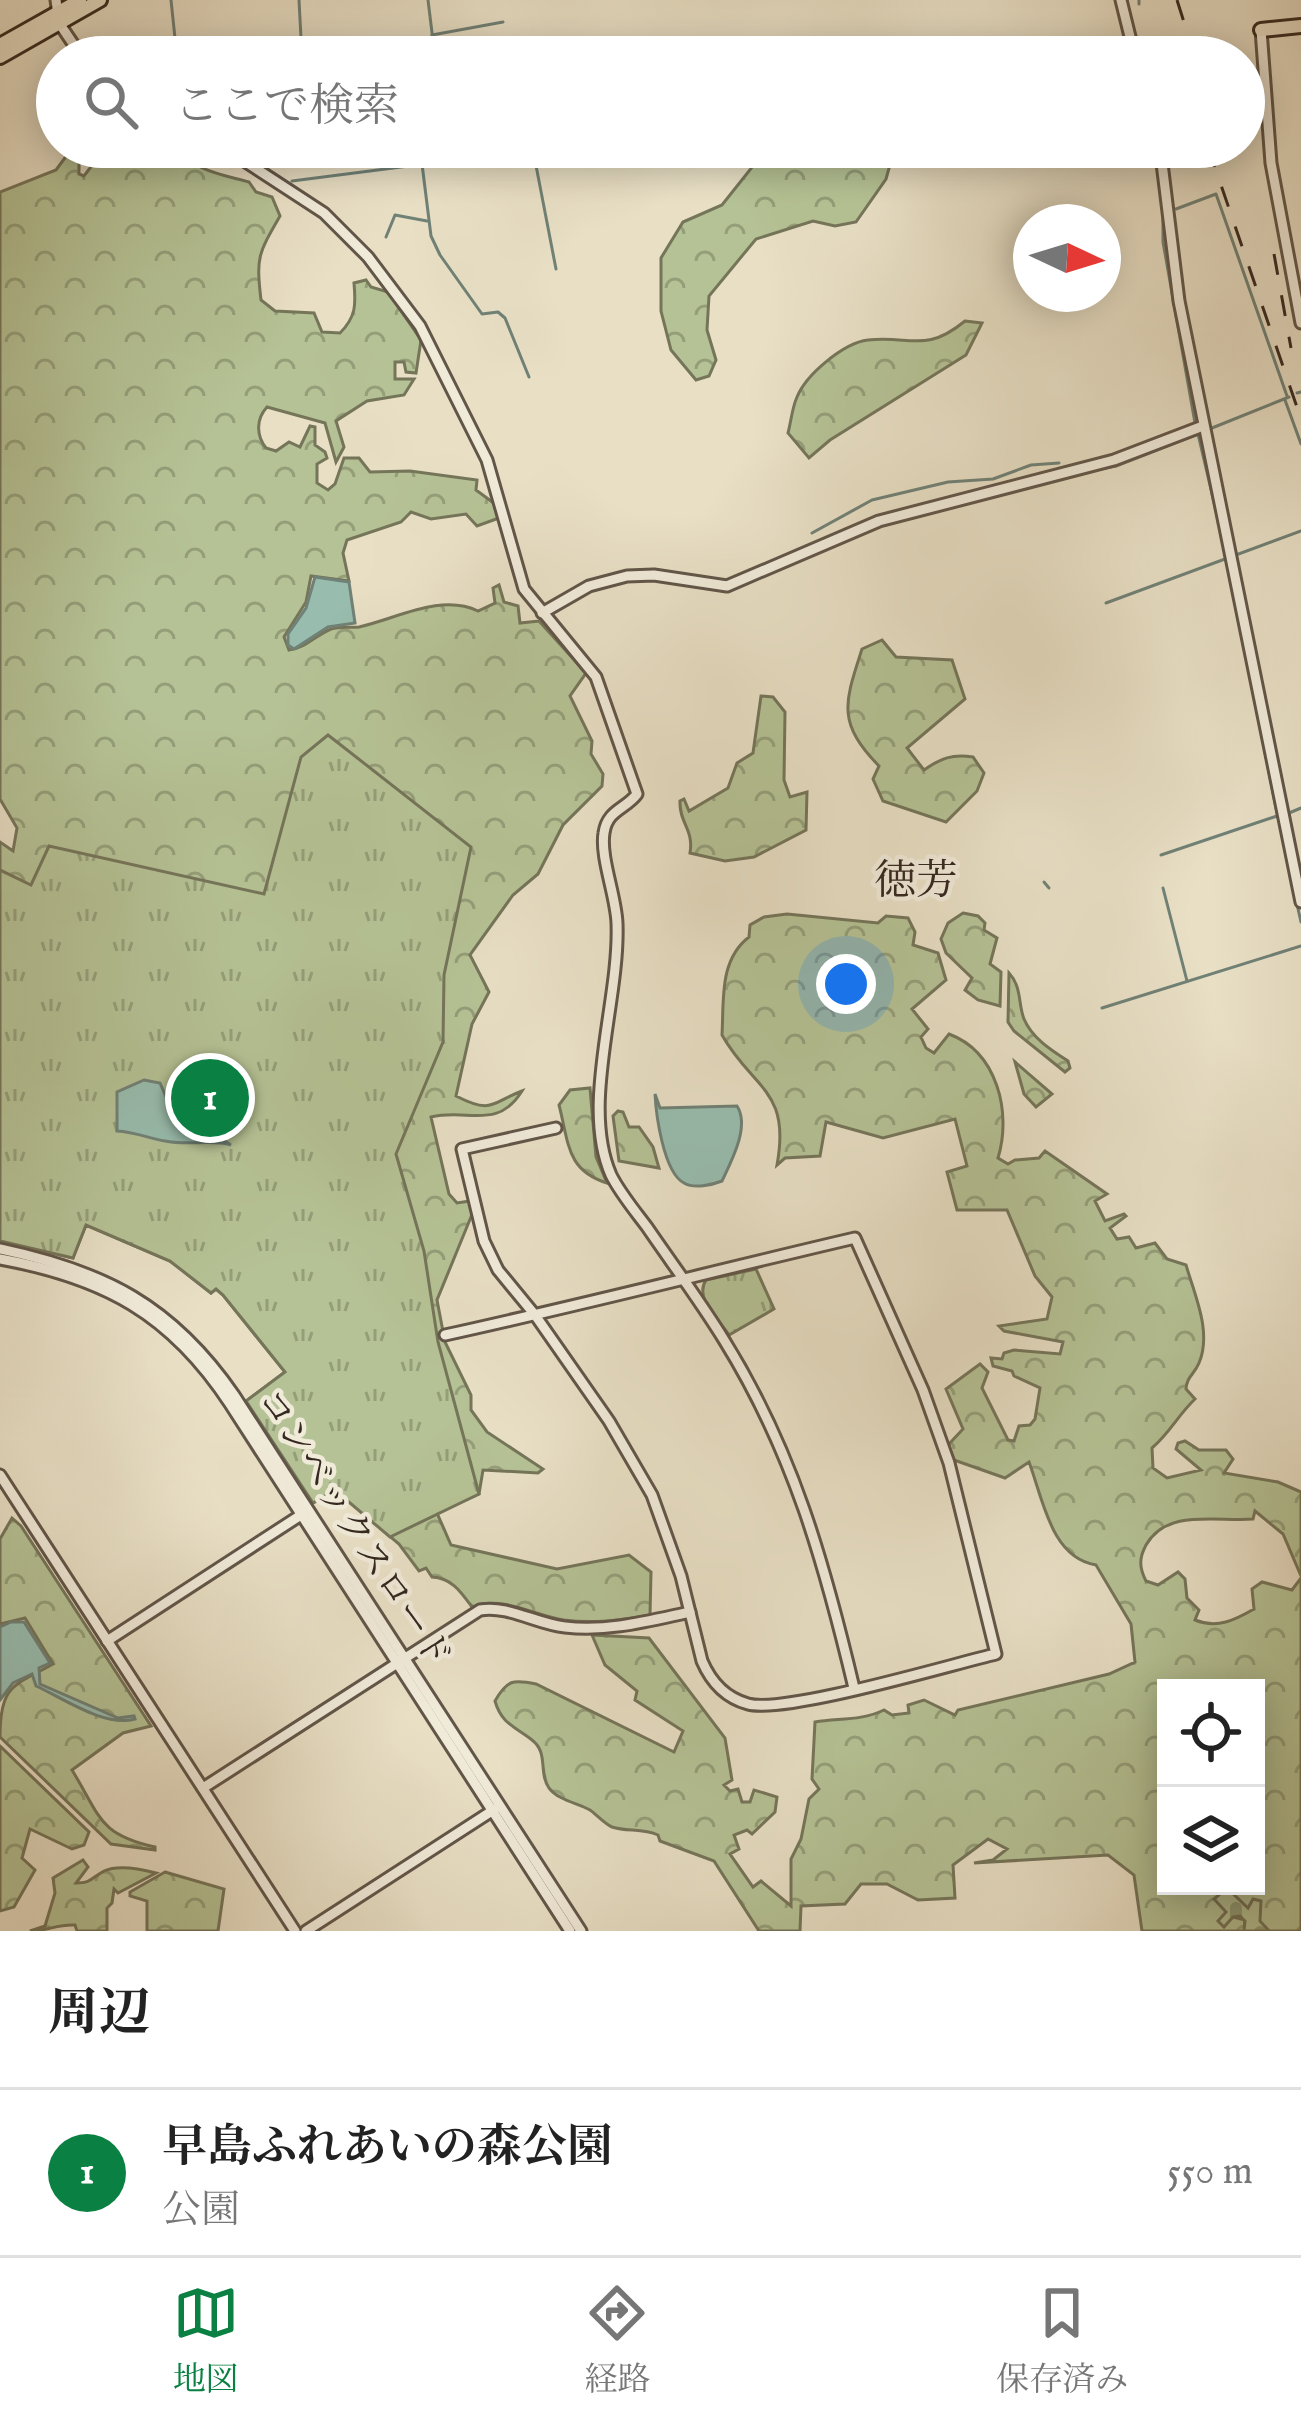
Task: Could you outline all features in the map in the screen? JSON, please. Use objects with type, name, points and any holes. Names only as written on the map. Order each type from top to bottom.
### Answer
[{"type":"main road","points":[[0,45],[80,0]]},
{"type":"main road","points":[[0,57],[58,12],[100,0]]},
{"type":"main road","points":[[1261,30],[1301,26]]},
{"type":"street","points":[[1121,0],[1129,36]]},
{"type":"street","points":[[1261,30],[1261,36]]},
{"type":"street","points":[[1265,83],[1271,163],[1301,322]]},
{"type":"street","points":[[255,168],[324,214],[368,257],[410,310],[487,460],[524,589],[596,677],[637,785],[635,800],[612,812],[604,833],[616,910],[616,969],[599,1124],[613,1178],[722,1336],[783,1449],[818,1544],[854,1688]]},
{"type":"street","points":[[1162,168],[1171,253],[1201,430],[1232,556],[1301,902]]},
{"type":"street","points":[[542,613],[590,586],[626,576],[654,575],[727,586],[879,521],[1114,460],[1201,430]]},
{"type":"street","points":[[445,1335],[535,1315],[855,1238],[922,1390],[956,1488],[996,1654],[780,1706],[741,1702],[724,1692],[706,1671],[667,1531],[639,1470],[535,1315],[498,1270],[484,1240],[463,1149],[556,1128]]},
{"type":"street","name":"コンベックスロード","points":[[0,1249],[94,1274],[169,1320],[220,1374],[571,1931]]},
{"type":"street","name":"コンベックスロード","points":[[0,1259],[77,1276],[120,1296],[164,1327],[210,1376],[304,1512]]},
{"type":"street","points":[[0,1475],[295,1931]]},
{"type":"street","points":[[107,1641],[304,1512]]},
{"type":"street","points":[[203,1788],[486,1609],[548,1624],[590,1628],[621,1627],[690,1612]]},
{"type":"street","points":[[307,1931],[496,1809]]},
{"type":"street","name":"コンベックスロード","points":[[496,1809],[581,1931]]},
{"type":"green space","points":[[57,168],[79,168],[84,176],[90,168],[203,168],[249,182],[256,192],[272,197],[280,216],[260,256],[261,300],[275,311],[314,313],[322,332],[340,333],[354,310],[354,283],[366,280],[371,287],[388,292],[421,340],[416,373],[406,372],[404,362],[395,362],[395,379],[414,379],[404,395],[367,401],[336,421],[344,447],[336,462],[325,423],[267,407],[259,427],[266,448],[276,451],[289,442],[300,447],[310,426],[315,427],[315,445],[327,458],[317,464],[317,483],[328,490],[344,458],[359,458],[370,472],[410,471],[477,480],[476,490],[495,504],[499,518],[477,526],[466,514],[431,519],[411,512],[401,522],[347,540],[343,553],[349,581],[311,576],[306,602],[284,637],[289,650],[331,629],[359,627],[418,609],[449,605],[478,611],[495,603],[493,588],[499,585],[504,602],[518,606],[520,623],[539,621],[586,673],[570,696],[592,741],[591,754],[603,774],[602,786],[563,825],[538,874],[513,895],[470,955],[489,992],[472,1024],[456,1096],[485,1106],[522,1091],[502,1111],[492,1114],[431,1117],[449,1194],[457,1203],[470,1201],[473,1212],[437,1300],[445,1342],[471,1395],[471,1410],[487,1432],[543,1469],[538,1473],[483,1470],[479,1494],[437,1513],[451,1545],[557,1569],[629,1555],[651,1572],[650,1615],[575,1621],[495,1603],[472,1607],[451,1583],[432,1577],[426,1568],[419,1571],[399,1544],[335,1490],[313,1503],[246,1401],[285,1372],[216,1289],[211,1293],[170,1261],[86,1225],[73,1258],[0,1241],[0,842],[13,851],[17,828],[0,799],[0,192]]},
{"type":"green space","points":[[751,168],[889,168],[856,222],[835,226],[813,221],[756,239],[709,296],[707,330],[716,360],[709,376],[696,380],[671,350],[661,311],[661,258],[683,222],[722,205]]},
{"type":"green space","points":[[965,321],[982,323],[966,355],[809,458],[788,433],[802,388],[837,354],[868,340],[928,340]]},
{"type":"green space","points":[[882,640],[896,657],[952,660],[965,699],[907,748],[924,770],[947,758],[966,756],[973,757],[984,773],[977,791],[946,822],[883,801],[873,779],[879,766],[850,724],[851,683],[862,649]]},
{"type":"green space","points":[[761,696],[773,697],[785,712],[784,780],[790,797],[807,792],[806,830],[754,857],[725,861],[690,853],[680,801],[684,799],[689,811],[728,788],[737,763],[753,753]]},
{"type":"green space","points":[[328,735],[471,847],[444,975],[443,1042],[396,1154],[424,1251],[438,1342],[479,1494],[390,1537],[335,1490],[313,1503],[246,1401],[285,1372],[216,1289],[211,1293],[170,1261],[86,1225],[73,1258],[0,1241],[0,870],[31,885],[49,846],[264,894],[301,757]]},
{"type":"green space","points":[[963,913],[978,916],[985,923],[984,930],[997,938],[990,964],[1001,972],[1000,1006],[978,1000],[965,990],[972,978],[946,953],[941,939],[948,923]]},
{"type":"green space","points":[[787,914],[878,923],[886,916],[908,918],[915,932],[913,945],[938,953],[946,980],[912,1009],[928,1029],[921,1037],[934,1053],[949,1034],[979,1054],[989,1069],[1003,1122],[998,1158],[1008,1164],[1039,1158],[1045,1151],[1107,1194],[1095,1201],[1105,1221],[1126,1216],[1110,1228],[1117,1239],[1129,1237],[1136,1248],[1155,1243],[1167,1259],[1186,1265],[1203,1327],[1203,1351],[1186,1389],[1195,1399],[1152,1448],[1153,1468],[1167,1478],[1201,1470],[1176,1449],[1185,1441],[1199,1450],[1226,1450],[1233,1459],[1224,1473],[1278,1482],[1301,1492],[1301,1576],[1283,1534],[1255,1511],[1253,1519],[1194,1519],[1167,1526],[1146,1545],[1141,1567],[1146,1581],[1158,1585],[1178,1572],[1185,1579],[1187,1598],[1199,1610],[1195,1620],[1211,1624],[1254,1609],[1252,1589],[1262,1582],[1292,1590],[1301,1578],[1301,1931],[1269,1931],[1240,1901],[1233,1917],[1245,1920],[1244,1931],[1142,1931],[1134,1875],[1108,1855],[974,1863],[993,1860],[1007,1849],[988,1839],[953,1865],[955,1898],[918,1900],[887,1884],[861,1884],[845,1904],[801,1906],[800,1931],[759,1931],[714,1861],[660,1841],[652,1833],[612,1827],[553,1792],[537,1745],[501,1715],[495,1701],[507,1685],[536,1684],[674,1752],[683,1731],[635,1700],[637,1691],[605,1665],[592,1635],[649,1638],[725,1738],[732,1780],[724,1785],[730,1791],[738,1789],[742,1802],[750,1802],[754,1790],[777,1797],[775,1812],[752,1834],[747,1830],[734,1835],[739,1849],[730,1854],[753,1887],[761,1881],[791,1906],[791,1859],[801,1839],[809,1799],[819,1789],[812,1779],[815,1722],[884,1710],[892,1715],[909,1713],[908,1705],[924,1700],[955,1715],[958,1710],[1109,1674],[1135,1662],[1131,1624],[1096,1565],[1081,1560],[1059,1539],[1029,1462],[1005,1478],[954,1460],[948,1445],[963,1429],[946,1389],[980,1364],[988,1372],[982,1388],[1008,1440],[1014,1441],[1019,1426],[1035,1419],[1040,1388],[993,1366],[991,1358],[1002,1359],[1014,1350],[1060,1354],[1063,1342],[1004,1331],[999,1326],[1047,1319],[1052,1297],[1035,1276],[1007,1210],[957,1210],[947,1172],[967,1166],[955,1119],[883,1138],[826,1122],[820,1156],[785,1158],[777,1165],[779,1120],[774,1105],[722,1035],[728,969],[749,937],[750,925],[764,917]]},
{"type":"green space","points":[[1009,973],[1027,1026],[1068,1061],[1070,1068],[1065,1072],[1008,1022]]},
{"type":"green space","points":[[1015,1062],[1052,1094],[1036,1107],[1024,1094]]},
{"type":"green space","points":[[590,1088],[596,1157],[607,1183],[576,1163],[559,1105],[570,1090]]},
{"type":"green space","points":[[618,1111],[629,1127],[639,1127],[653,1147],[659,1168],[619,1161],[613,1116]]},
{"type":"green space","points":[[756,1269],[774,1309],[729,1335],[709,1308],[703,1287],[706,1280]]},
{"type":"green space","points":[[12,1518],[151,1726],[123,1733],[72,1770],[111,1829],[155,1850],[111,1844],[0,1737],[6,1696],[53,1664],[25,1618],[0,1624],[0,1539]]},
{"type":"green space","points":[[0,1746],[89,1832],[84,1845],[72,1849],[30,1829],[22,1858],[35,1870],[14,1907],[0,1911]]},
{"type":"green space","points":[[83,1860],[88,1867],[76,1883],[116,1868],[156,1873],[118,1893],[114,1889],[107,1908],[107,1931],[77,1931],[75,1925],[68,1925],[30,1931],[45,1926],[55,1893],[53,1878]]},
{"type":"green space","points":[[165,1872],[224,1889],[218,1931],[147,1931],[147,1901],[130,1892]]},
{"type":"green space","points":[[1234,1895],[1248,1908],[1253,1899],[1261,1901],[1260,1921],[1269,1931],[1244,1931],[1240,1916],[1224,1927],[1218,1921],[1226,1912],[1214,1899]]},
{"type":"shaded area","points":[[315,577],[349,582],[355,623],[328,627],[294,649],[288,645],[288,634],[306,608]]},
{"type":"shaded area","points":[[144,1080],[160,1083],[170,1106],[231,1145],[174,1142],[117,1131],[117,1092]]},
{"type":"shaded area","points":[[655,1094],[660,1108],[737,1106],[741,1133],[722,1181],[693,1186],[677,1177],[662,1141]]},
{"type":"shaded area","points":[[24,1622],[50,1663],[39,1668],[40,1684],[118,1718],[135,1719],[110,1719],[84,1710],[36,1686],[32,1674],[13,1683],[0,1700],[0,1627]]},
{"type":"waterway","points":[[171,0],[175,36]]},
{"type":"waterway","points":[[299,0],[301,36]]},
{"type":"waterway","points":[[428,0],[432,36]]},
{"type":"waterway","points":[[432,35],[503,22]]},
{"type":"waterway","points":[[292,181],[393,168]]},
{"type":"waterway","points":[[422,168],[431,236],[440,255],[482,314],[498,312],[505,318],[529,377]]},
{"type":"waterway","points":[[536,168],[556,269]]},
{"type":"waterway","points":[[1176,209],[1216,194],[1287,396]]},
{"type":"waterway","points":[[386,237],[395,215],[427,221]]},
{"type":"waterway","points":[[1163,219],[1195,423]]},
{"type":"waterway","points":[[1297,393],[1301,392]]},
{"type":"waterway","points":[[1207,430],[1289,397]]},
{"type":"waterway","points":[[1285,400],[1301,444]]},
{"type":"waterway","points":[[1079,473],[1116,466],[1198,434],[1224,545]]},
{"type":"waterway","points":[[812,533],[872,500],[1059,463]]},
{"type":"waterway","points":[[1106,603],[1301,531]]},
{"type":"waterway","points":[[1247,660],[1278,818]]},
{"type":"waterway","points":[[1289,813],[1301,808]]},
{"type":"waterway","points":[[1161,855],[1277,816]]},
{"type":"waterway","points":[[1281,830],[1294,891]]},
{"type":"waterway","points":[[1044,882],[1049,888]]},
{"type":"waterway","points":[[1163,888],[1187,981]]},
{"type":"waterway","points":[[1296,900],[1301,922]]},
{"type":"waterway","points":[[1102,1008],[1301,946]]},
{"type":"railway","points":[[1177,0],[1188,36]]},
{"type":"railway","points":[[1215,168],[1301,419]]},
{"type":"railway","points":[[1274,254],[1291,348]]},
{"type":"place","name":"早島ふれあいの森公園","points":[[210,1098]]},
{"type":"district","name":"徳芳","points":[[916,882]]}]
